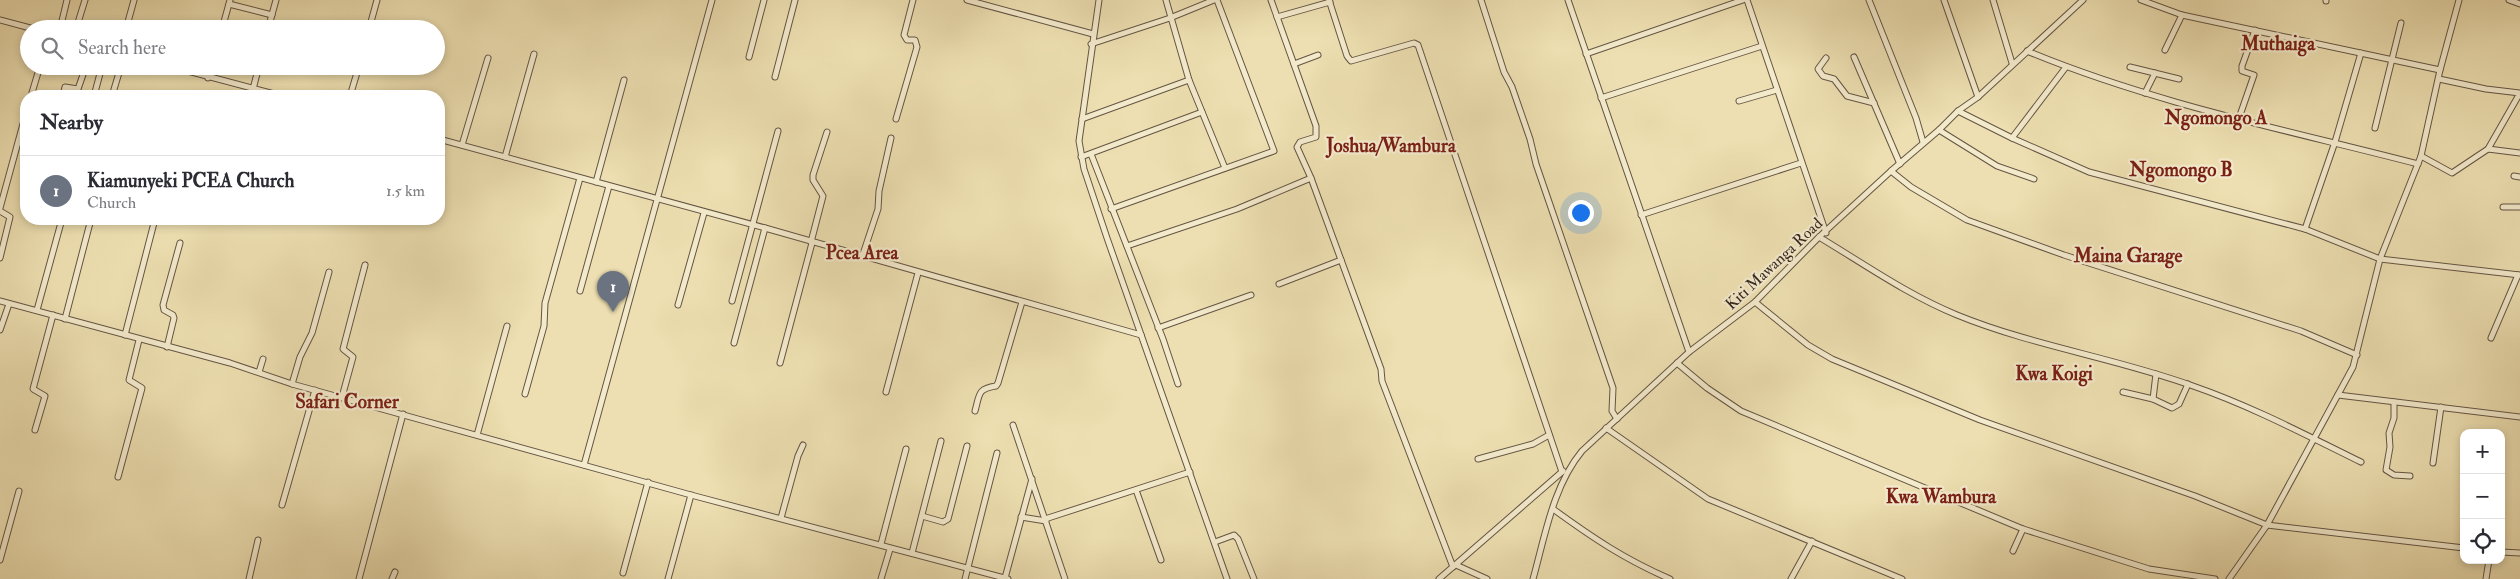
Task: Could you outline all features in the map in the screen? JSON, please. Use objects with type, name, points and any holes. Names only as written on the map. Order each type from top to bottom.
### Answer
[{"type":"street","points":[[62,20],[67,0]]},
{"type":"street","points":[[79,20],[85,0]]},
{"type":"street","points":[[128,20],[134,0]]},
{"type":"street","points":[[271,20],[276,0]]},
{"type":"street","points":[[372,20],[378,0]]},
{"type":"street","points":[[584,465],[712,0]]},
{"type":"street","points":[[749,57],[764,0]]},
{"type":"street","points":[[775,77],[795,0]]},
{"type":"street","points":[[896,120],[917,46],[915,40],[906,40],[904,35],[913,0]]},
{"type":"street","points":[[967,0],[1093,34]]},
{"type":"street","points":[[1099,0],[1091,44],[1079,141],[1081,156],[1141,335],[1227,579]]},
{"type":"street","points":[[1166,0],[1189,80],[1225,168]]},
{"type":"street","points":[[1091,44],[1170,18],[1215,0],[1274,151],[1111,209]]},
{"type":"street","points":[[1271,0],[1316,126],[1316,137],[1300,142],[1297,147],[1311,178],[1341,260],[1380,369],[1382,381],[1455,566],[1487,579]]},
{"type":"street","points":[[1481,0],[1504,72],[1512,87],[1527,130],[1536,164],[1613,388],[1612,411],[1617,418]]},
{"type":"street","points":[[1568,0],[1690,352]]},
{"type":"street","points":[[1586,54],[1743,0]]},
{"type":"street","points":[[1747,0],[1826,233]]},
{"type":"street","points":[[1869,0],[1912,108],[1923,142]]},
{"type":"street","points":[[1944,0],[1978,97]]},
{"type":"street","points":[[1993,0],[2012,63]]},
{"type":"street","points":[[2141,0],[2182,15],[2440,70]]},
{"type":"street","points":[[2229,579],[2267,525],[2338,396],[2357,356],[2380,259],[2422,156],[2440,70],[2459,0]]},
{"type":"street","points":[[2509,0],[2520,4]]},
{"type":"street","points":[[1277,17],[1330,1],[1347,56],[1351,61],[1414,43],[1418,45],[1562,472]]},
{"type":"street","name":"Kiti Mawanga Road","points":[[1533,579],[1553,509],[1562,483],[1572,463],[1606,428],[1677,363],[1755,302],[1819,237],[1826,233],[1958,111],[1978,97],[2080,1]]},
{"type":"street","points":[[224,20],[229,2],[272,15]]},
{"type":"street","points":[[2165,50],[2182,15]]},
{"type":"street","points":[[0,20],[20,25]]},
{"type":"street","points":[[2375,128],[2390,60],[2401,23]]},
{"type":"street","points":[[2239,118],[2254,75],[2242,71],[2242,66],[2255,30]]},
{"type":"street","points":[[1601,98],[1762,46]]},
{"type":"street","points":[[2027,51],[2066,67],[2144,93],[2418,164]]},
{"type":"street","points":[[2305,229],[2335,142],[2361,53]]},
{"type":"street","points":[[505,157],[534,54]]},
{"type":"street","points":[[1294,64],[1318,55]]},
{"type":"street","points":[[1854,57],[1900,164]]},
{"type":"street","points":[[462,145],[488,58]]},
{"type":"street","points":[[1826,58],[1818,69],[1823,76],[1834,79],[1847,96],[1874,103]]},
{"type":"street","points":[[2012,138],[2066,67]]},
{"type":"street","points":[[2130,67],[2179,79]]},
{"type":"street","points":[[2144,93],[2155,73]]},
{"type":"street","points":[[33,90],[37,75]]},
{"type":"street","points":[[64,90],[65,87],[78,89],[83,75]]},
{"type":"street","points":[[96,90],[100,75]]},
{"type":"street","points":[[114,90],[118,75]]},
{"type":"street","points":[[198,75],[257,90]]},
{"type":"street","points":[[253,89],[257,75]]},
{"type":"street","points":[[352,90],[356,75]]},
{"type":"street","points":[[2422,156],[2452,174],[2488,149],[2520,93],[2486,89],[2439,79]]},
{"type":"street","points":[[596,182],[624,80]]},
{"type":"street","points":[[1082,119],[1189,80]]},
{"type":"street","points":[[1740,101],[1777,90]]},
{"type":"street","points":[[1958,111],[2012,138],[2089,172],[2305,229],[2380,259],[2519,275],[2491,338]]},
{"type":"street","points":[[1081,156],[1202,112]]},
{"type":"street","points":[[1939,130],[1997,166],[2034,179]]},
{"type":"street","points":[[732,301],[778,131]]},
{"type":"street","points":[[780,363],[823,196],[813,180],[813,175],[827,132]]},
{"type":"street","points":[[0,258],[10,218],[0,209],[20,135]]},
{"type":"street","points":[[862,257],[878,209],[879,190],[891,138]]},
{"type":"street","points":[[445,141],[704,213],[766,228],[862,257],[1141,335]]},
{"type":"street","points":[[2488,149],[2520,153]]},
{"type":"street","points":[[1090,154],[1127,246],[1178,384]]},
{"type":"street","points":[[1641,215],[1801,162]]},
{"type":"street","points":[[1891,171],[1911,187],[1967,220],[2064,255],[2301,331],[2357,356]]},
{"type":"street","points":[[525,394],[544,326],[545,303],[580,178]]},
{"type":"street","points":[[1127,246],[1237,209],[1311,178]]},
{"type":"street","points":[[580,291],[609,186]]},
{"type":"street","points":[[2503,207],[2520,207]]},
{"type":"street","points":[[678,305],[704,213]]},
{"type":"street","points":[[37,310],[60,225]]},
{"type":"street","points":[[65,319],[89,225]]},
{"type":"street","points":[[125,336],[153,225]]},
{"type":"street","points":[[734,343],[766,228]]},
{"type":"street","points":[[1819,237],[1914,295],[1958,316],[2035,342],[2188,384],[2314,437],[2361,462]]},
{"type":"street","points":[[167,347],[174,318],[173,314],[164,310],[163,305],[180,243]]},
{"type":"street","points":[[1278,284],[1341,260]]},
{"type":"street","points":[[342,397],[353,357],[343,349],[365,265]]},
{"type":"street","points":[[292,384],[303,348],[312,332],[329,272]]},
{"type":"street","points":[[886,392],[918,272]]},
{"type":"street","points":[[1158,328],[1251,294]]},
{"type":"street","points":[[0,301],[259,372],[292,384],[691,495],[881,544],[890,549],[968,568],[997,578],[1007,579],[1032,479]]},
{"type":"street","points":[[975,411],[983,388],[996,386],[998,383],[1022,302]]},
{"type":"street","points":[[1755,302],[1801,339],[1832,359],[1980,420],[2195,496],[2267,525],[2460,548]]},
{"type":"street","points":[[0,330],[9,304]]},
{"type":"street","points":[[35,430],[45,396],[33,389],[53,315]]},
{"type":"street","points":[[478,435],[507,326]]},
{"type":"street","points":[[118,477],[142,388],[129,380],[139,340]]},
{"type":"street","points":[[259,372],[263,359]]},
{"type":"street","points":[[1677,363],[1707,388],[1741,411],[2023,529],[2155,570],[2215,579]]},
{"type":"street","points":[[2153,399],[2156,374]]},
{"type":"street","points":[[2123,392],[2153,399],[2167,407],[2176,406],[2188,384]]},
{"type":"street","points":[[282,505],[315,390]]},
{"type":"street","points":[[2338,396],[2520,417]]},
{"type":"street","points":[[2394,402],[2394,418],[2388,433],[2390,447],[2386,470],[2394,475],[2410,476]]},
{"type":"street","points":[[2433,463],[2441,407]]},
{"type":"street","points":[[359,579],[403,414]]},
{"type":"street","points":[[1013,425],[1066,579]]},
{"type":"street","points":[[1606,428],[1708,498],[1902,579]]},
{"type":"street","points":[[1478,459],[1533,444],[1549,435]]},
{"type":"street","points":[[912,554],[941,441]]},
{"type":"street","points":[[781,518],[798,456],[803,445]]},
{"type":"street","points":[[922,516],[943,522],[948,519],[967,446]]},
{"type":"street","points":[[881,544],[906,449]]},
{"type":"street","points":[[965,579],[997,453]]},
{"type":"street","points":[[1439,579],[1572,463]]},
{"type":"street","points":[[1021,517],[1046,520],[1190,472]]},
{"type":"street","points":[[623,573],[648,482]]},
{"type":"street","points":[[1136,490],[1161,560]]},
{"type":"street","points":[[0,560],[19,491]]},
{"type":"street","points":[[668,579],[691,495]]},
{"type":"street","points":[[1553,509],[1596,540],[1630,561],[1670,579]]},
{"type":"street","points":[[2013,552],[2023,529]]},
{"type":"street","points":[[1215,542],[1234,535],[1238,539],[1254,579]]},
{"type":"street","points":[[249,579],[258,540]]},
{"type":"street","points":[[1791,579],[1812,541]]},
{"type":"street","points":[[881,579],[890,549]]},
{"type":"street","points":[[2505,552],[2520,553]]},
{"type":"street","points":[[2486,579],[2488,564]]},
{"type":"street","points":[[392,579],[395,572]]},
{"type":"place","name":"Kiamunyeki PCEA Church","points":[[613,312]]},
{"type":"district","name":"Muthaiga","points":[[2278,44]]},
{"type":"district","name":"Ngomongo A","points":[[2216,118]]},
{"type":"district","name":"Joshua/Wambura","points":[[1391,146]]},
{"type":"district","name":"Ngomongo B","points":[[2181,170]]},
{"type":"district","name":"Pcea Area","points":[[862,253]]},
{"type":"district","name":"Maina Garage","points":[[2128,256]]},
{"type":"district","name":"Kwa Koigi","points":[[2054,374]]},
{"type":"district","name":"Safari Corner","points":[[347,402]]},
{"type":"district","name":"Kwa Wambura","points":[[1941,497]]}]
